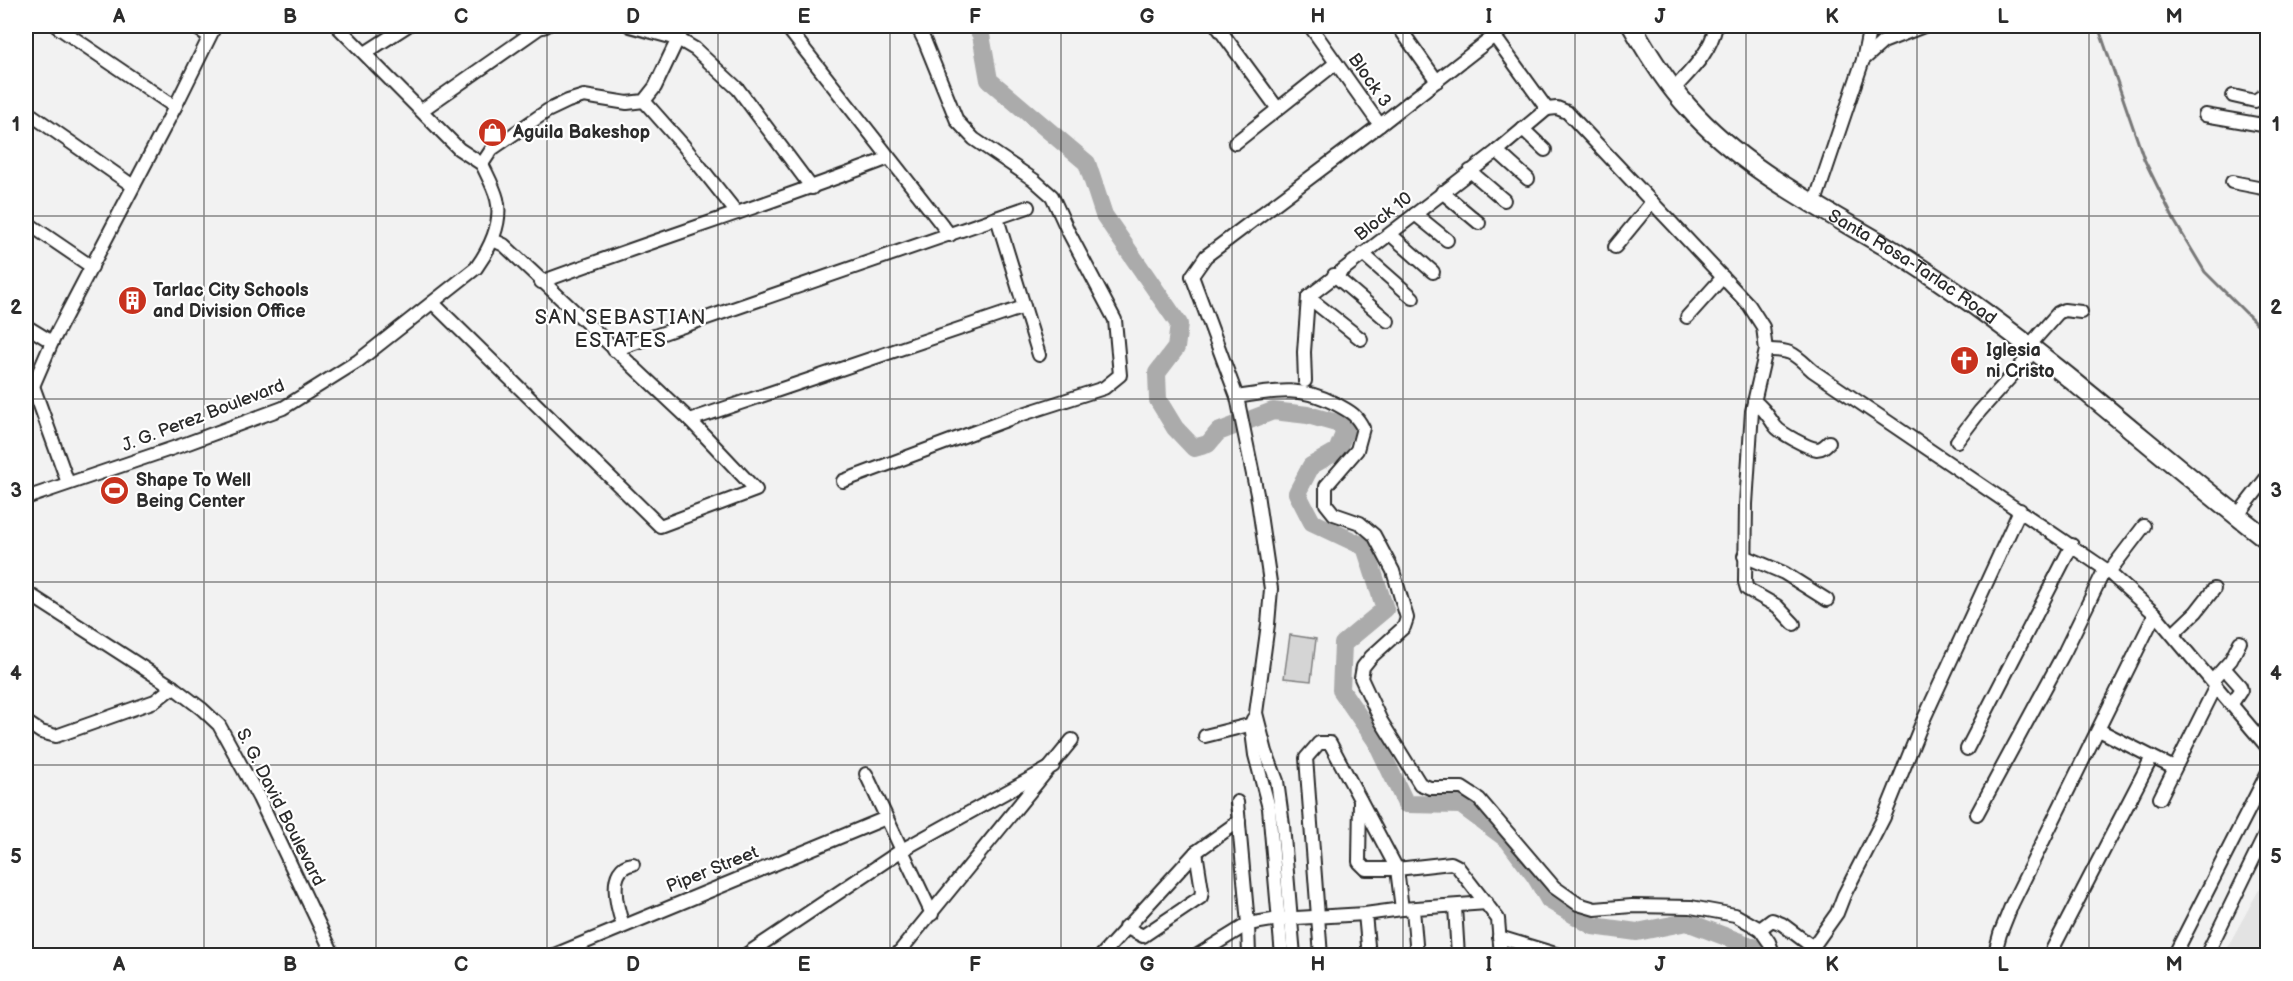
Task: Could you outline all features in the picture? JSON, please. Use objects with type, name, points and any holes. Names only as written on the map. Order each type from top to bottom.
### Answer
[{"type":"highway","name":"Santa Rosa-Tarlac Road","points":[[1632,26],[1653,63],[1688,108],[1733,149],[1790,191],[1920,268],[1975,306],[2268,540]]},
{"type":"street","points":[[56,26],[175,107]]},
{"type":"street","points":[[68,483],[29,387],[175,107],[212,31],[193,26]]},
{"type":"street","points":[[338,26],[459,149],[482,164],[492,150],[547,111],[568,100],[584,96],[627,103],[644,102]]},
{"type":"street","points":[[365,53],[406,26]]},
{"type":"street","points":[[422,110],[539,28],[546,26]]},
{"type":"street","points":[[630,26],[678,39],[695,49],[738,89],[812,188]]},
{"type":"street","points":[[644,102],[654,87],[684,26]]},
{"type":"street","points":[[786,26],[950,235]]},
{"type":"street","points":[[843,481],[1020,415],[1104,388],[1120,375],[1115,320],[1052,196],[1034,180],[974,139],[957,121],[917,26]]},
{"type":"street","points":[[1217,26],[1278,109]]},
{"type":"street","name":"Block 3","points":[[1310,26],[1380,125]]},
{"type":"street","points":[[1398,26],[1437,81]]},
{"type":"street","points":[[1282,956],[1285,919],[1283,825],[1277,781],[1261,754],[1255,720],[1271,589],[1257,494],[1237,400],[1192,276],[1206,256],[1437,81],[1490,30],[1507,26]]},
{"type":"street","points":[[1674,89],[1706,54],[1713,41],[1716,26]]},
{"type":"street","points":[[1814,205],[1863,60],[1870,26]]},
{"type":"street","points":[[1863,60],[1883,42],[1924,26]]},
{"type":"street","points":[[1490,30],[1546,110],[1557,108],[1567,112],[1723,277],[1757,316],[1763,327],[1767,350],[1754,401],[1746,504],[1744,556],[1747,588],[1777,606],[1794,624]]},
{"type":"street","points":[[1235,142],[1336,63]]},
{"type":"street","points":[[2234,96],[2255,101],[2268,92]]},
{"type":"street","points":[[644,102],[683,145],[737,213]]},
{"type":"street","name":"Block 10","points":[[1308,297],[1497,151],[1546,110]]},
{"type":"street","points":[[26,111],[133,186]]},
{"type":"street","points":[[2205,114],[2268,126]]},
{"type":"street","points":[[1523,129],[1545,150]]},
{"type":"street","points":[[1497,151],[1528,179]]},
{"type":"street","points":[[541,282],[812,188],[889,158]]},
{"type":"street","name":"J. G. Perez Boulevard","points":[[26,498],[283,408],[358,362],[476,268],[488,250],[493,240],[498,200],[482,164]]},
{"type":"street","points":[[1470,171],[1504,200]]},
{"type":"street","points":[[2232,182],[2268,189]]},
{"type":"street","points":[[1442,192],[1479,223]]},
{"type":"street","points":[[1615,247],[1652,202]]},
{"type":"street","points":[[614,350],[1029,207]]},
{"type":"street","points":[[1415,214],[1447,240]]},
{"type":"street","points":[[997,218],[1039,355]]},
{"type":"street","points":[[26,222],[92,267]]},
{"type":"street","points":[[1390,234],[1433,272]]},
{"type":"street","points":[[433,303],[660,526],[756,490],[690,420],[504,245],[493,240]]},
{"type":"street","points":[[1363,255],[1413,298]]},
{"type":"street","points":[[1334,275],[1388,321]]},
{"type":"street","points":[[1686,317],[1723,277]]},
{"type":"street","points":[[1308,297],[1361,339]]},
{"type":"street","points":[[1305,381],[1304,352],[1308,297]]},
{"type":"street","points":[[690,420],[1024,307]]},
{"type":"street","points":[[1957,441],[2058,313],[2064,310],[2081,312]]},
{"type":"street","points":[[26,326],[52,342]]},
{"type":"street","points":[[1767,350],[1783,349],[1791,352],[1813,370],[2107,570],[2155,614],[2268,748]]},
{"type":"street","points":[[1237,400],[1282,390],[1318,394],[1356,415],[1363,428],[1357,450],[1326,486],[1326,504],[1334,513],[1360,523],[1374,535],[1393,571],[1407,618],[1404,627],[1363,667],[1361,678],[1381,721],[1420,784],[1430,788],[1462,788],[1479,799],[1554,887],[1578,904],[1595,909],[1632,906],[1691,907],[1735,915],[1760,929],[1770,942],[1774,956]]},
{"type":"street","points":[[1754,401],[1770,415],[1775,426],[1802,443],[1818,449],[1824,448],[1828,442]]},
{"type":"street","points":[[2236,516],[2268,476]]},
{"type":"street","points":[[1760,929],[1772,920],[1782,924],[1810,945],[1815,944],[1837,913],[1884,817],[1922,723],[2020,510]]},
{"type":"street","points":[[1977,814],[2107,570],[2144,526]]},
{"type":"street","points":[[1967,749],[2072,545]]},
{"type":"street","points":[[1744,556],[1784,573],[1827,600]]},
{"type":"street","points":[[2173,634],[2196,612],[2214,589]]},
{"type":"street","name":"S. G. David Boulevard","points":[[26,592],[173,687],[219,725],[260,798],[334,956]]},
{"type":"street","points":[[1994,956],[2000,934],[2017,894],[2155,614]]},
{"type":"street","points":[[2160,798],[2214,683],[2231,660],[2240,642]]},
{"type":"street","points":[[2224,668],[2241,690],[2231,705]]},
{"type":"street","points":[[26,722],[41,732],[56,736],[155,701],[173,687]]},
{"type":"street","points":[[1205,736],[1255,720]]},
{"type":"street","points":[[2099,730],[2175,768]]},
{"type":"street","points":[[896,956],[1072,740]]},
{"type":"street","points":[[1321,956],[1306,758],[1319,743],[1330,743],[1397,869],[1417,956]]},
{"type":"street","points":[[2049,956],[2152,757]]},
{"type":"street","points":[[744,956],[902,850],[1053,766]]},
{"type":"street","points":[[2174,956],[2268,772]]},
{"type":"street","points":[[866,774],[932,914]]},
{"type":"street","points":[[1360,799],[1359,862],[1366,869],[1454,864],[1487,903],[1500,923],[1501,956]]},
{"type":"street","points":[[1237,802],[1249,956]]},
{"type":"street","name":"Piper Street","points":[[552,956],[886,818]]},
{"type":"street","points":[[1101,956],[1125,927],[1196,852],[1239,821]]},
{"type":"street","points":[[2206,956],[2268,829]]},
{"type":"street","points":[[1125,927],[1143,936],[1201,897],[1196,852]]},
{"type":"street","points":[[623,925],[617,908],[617,879],[620,869],[633,864]]},
{"type":"street","points":[[1196,956],[1248,924],[1487,903]]},
{"type":"street","points":[[1455,907],[1458,956]]},
{"type":"street","points":[[1365,914],[1369,956]]},
{"type":"street","points":[[1285,919],[1294,956]]},
{"type":"street","points":[[1499,937],[1562,956]]},
{"type":"shaded area","points":[[1290,635],[1316,639],[1311,681],[1284,678]]},
{"type":"shaded area","points":[[2267,875],[2267,955],[2223,955]]},
{"type":"waterway","points":[[976,26],[981,35],[989,80],[1087,163],[1104,215],[1179,324],[1176,348],[1157,373],[1158,400],[1175,428],[1194,448],[1208,444],[1218,432],[1273,411],[1308,415],[1347,426],[1337,451],[1311,466],[1297,493],[1312,522],[1365,547],[1385,609],[1343,644],[1341,690],[1376,741],[1406,804],[1461,805],[1508,840],[1535,876],[1549,900],[1593,926],[1637,932],[1687,922],[1753,947],[1755,956]]},
{"type":"waterway","points":[[2098,26],[2144,159],[2175,222],[2205,272],[2268,335]]},
{"type":"place","name":"Aguila Bakeshop","points":[[492,132]]},
{"type":"place","name":"Tarlac City Schools and Division Office","points":[[132,300]]},
{"type":"place","name":"Iglesia ni Cristo","points":[[1965,360]]},
{"type":"place","name":"Shape To Well Being Center","points":[[115,490]]},
{"type":"district","name":"SAN SEBASTIAN ESTATES","points":[[621,328]]}]
